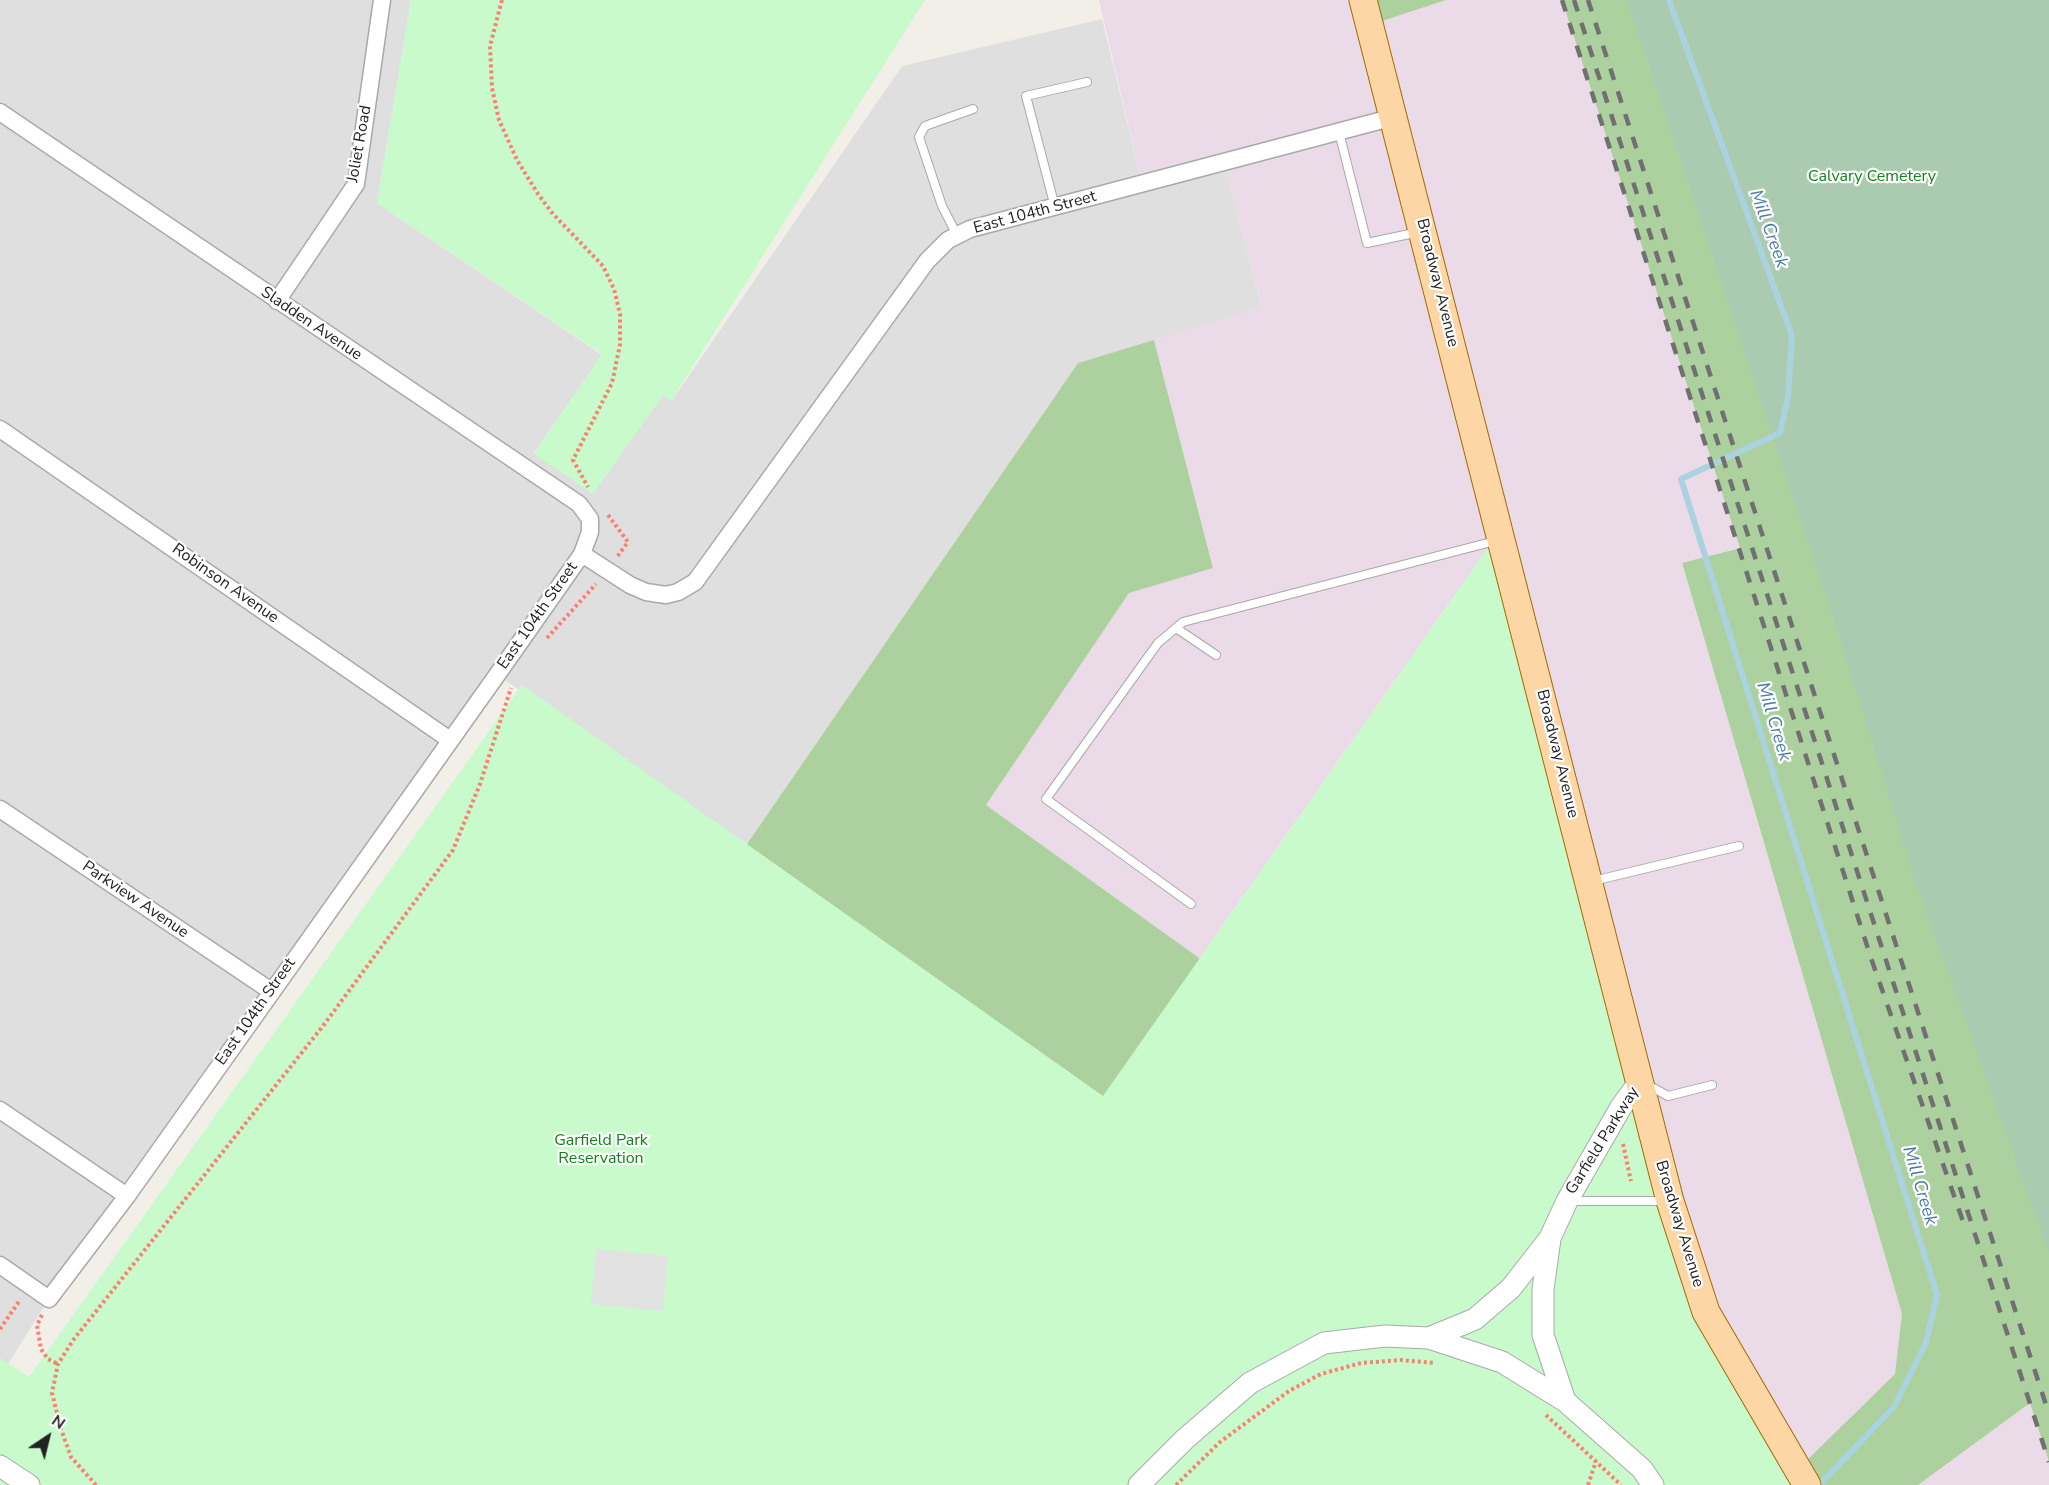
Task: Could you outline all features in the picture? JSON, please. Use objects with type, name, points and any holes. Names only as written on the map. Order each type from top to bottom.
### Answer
[{"type":"main road","name":"Broadway Avenue","points":[[1363,0],[1395,117],[1670,1201],[1706,1312],[1802,1477]]},
{"type":"street","name":"Joliet Road","points":[[277,301],[356,184],[382,0]]},
{"type":"street","name":"Sladden Avenue","points":[[0,112],[579,504],[590,519],[590,532],[582,554]]},
{"type":"street","name":"East 104th Street","points":[[49,1299],[127,1196],[582,554],[630,585],[646,592],[666,595],[678,592],[695,582],[927,261],[948,240],[970,230],[1395,117]]},
{"type":"street","name":"Robinson Avenue","points":[[0,429],[450,740]]},
{"type":"street","name":"Parkview Avenue","points":[[0,809],[271,991]]},
{"type":"street","name":"Garfield Parkway","points":[[1429,1338],[1475,1319],[1511,1288],[1550,1238],[1567,1201],[1621,1107],[1640,1081]]},
{"type":"street","points":[[0,1110],[127,1196]]},
{"type":"street","name":"Garfield Parkway","points":[[1550,1238],[1543,1288],[1543,1335],[1566,1401]]},
{"type":"street","points":[[0,1265],[49,1299]]},
{"type":"street","name":"Garfield Parkway","points":[[1139,1485],[1185,1439],[1250,1383],[1324,1343],[1385,1336],[1429,1338],[1502,1362],[1566,1401],[1642,1470],[1653,1485]]},
{"type":"street","points":[[0,1466],[29,1485]]},
{"type":"lane","points":[[1055,207],[1026,96],[1087,82]]},
{"type":"lane","points":[[957,236],[942,206],[919,137],[925,126],[973,110]]},
{"type":"lane","points":[[1339,132],[1367,243],[1423,231]]},
{"type":"lane","points":[[1191,904],[1046,800],[1158,643],[1183,622],[1502,539]]},
{"type":"lane","points":[[1176,628],[1216,655]]},
{"type":"lane","points":[[1590,882],[1739,846]]},
{"type":"lane","points":[[1640,1081],[1668,1096],[1712,1086]]},
{"type":"lane","name":"Garfield Parkway","points":[[1567,1201],[1670,1201]]},
{"type":"path","points":[[502,0],[490,46],[492,88],[499,120],[517,160],[538,194],[553,214],[603,266],[614,289],[620,314],[620,345],[612,383],[573,460],[592,494]]},
{"type":"path","points":[[604,511],[628,542],[616,558]]},
{"type":"path","points":[[541,644],[597,583]]},
{"type":"path","points":[[96,1485],[71,1457],[61,1429],[52,1393],[58,1364],[74,1339],[323,1026],[453,850],[480,784],[514,681]]},
{"type":"path","points":[[1622,1142],[1631,1181]]},
{"type":"path","points":[[0,1329],[27,1290]]},
{"type":"path","points":[[49,1299],[38,1325],[38,1337],[41,1349],[48,1359],[58,1364]]},
{"type":"path","points":[[1176,1485],[1220,1442],[1289,1391],[1322,1374],[1361,1363],[1401,1360],[1443,1363]]},
{"type":"path","points":[[1543,1413],[1621,1485]]},
{"type":"path","points":[[1588,1485],[1596,1460]]},
{"type":"shaded area","points":[[0,0],[411,0],[377,203],[602,355],[534,453],[592,493],[663,395],[672,400],[902,66],[1102,19],[1142,184],[1224,162],[1262,308],[1078,363],[747,844],[497,675],[49,1299],[8,1364],[0,1358]]},
{"type":"shaded area","points":[[1099,0],[1575,0],[1751,544],[1682,564],[1902,1314],[1896,1374],[1798,1469],[1706,1312],[1497,535],[1199,959],[986,805],[1129,593],[1213,567],[1154,340],[1262,307],[1224,163],[1142,184]]},
{"type":"shaded area","points":[[596,1249],[668,1256],[663,1311],[591,1304]]},
{"type":"shaded area","points":[[2030,1403],[2049,1462],[2049,1485],[1918,1485]]},
{"type":"green space","points":[[411,0],[925,0],[671,401],[663,395],[593,494],[534,454],[602,354],[377,203]]},
{"type":"green space","points":[[1363,0],[1446,0],[1370,25]]},
{"type":"green space","points":[[1562,0],[2049,0],[2049,1462],[2030,1403],[1918,1485],[1139,1485],[747,844],[1078,363],[1154,340],[1213,568],[1129,593],[986,805],[1199,958],[1706,1312],[1798,1469],[1895,1374],[1902,1314],[1682,563],[1740,548]]},
{"type":"green space","name":"Calvary Cemetery","points":[[1627,0],[2049,0],[2049,1253],[1915,880],[1829,604]]},
{"type":"green space","name":"Garfield Park Reservation","points":[[1497,535],[1688,1282],[1809,1485],[0,1485],[0,1358],[29,1377],[522,685],[1103,1096]]},
{"type":"waterway","name":"Mill Creek","points":[[1669,0],[1792,336],[1788,397],[1780,433],[1681,479],[1937,1295],[1926,1343],[1894,1407],[1819,1485]]},
{"type":"railway","points":[[1562,0],[1871,958],[1966,1230]]},
{"type":"railway","points":[[1574,0],[2049,1462]]},
{"type":"railway","points":[[1588,0],[2049,1414]]}]
